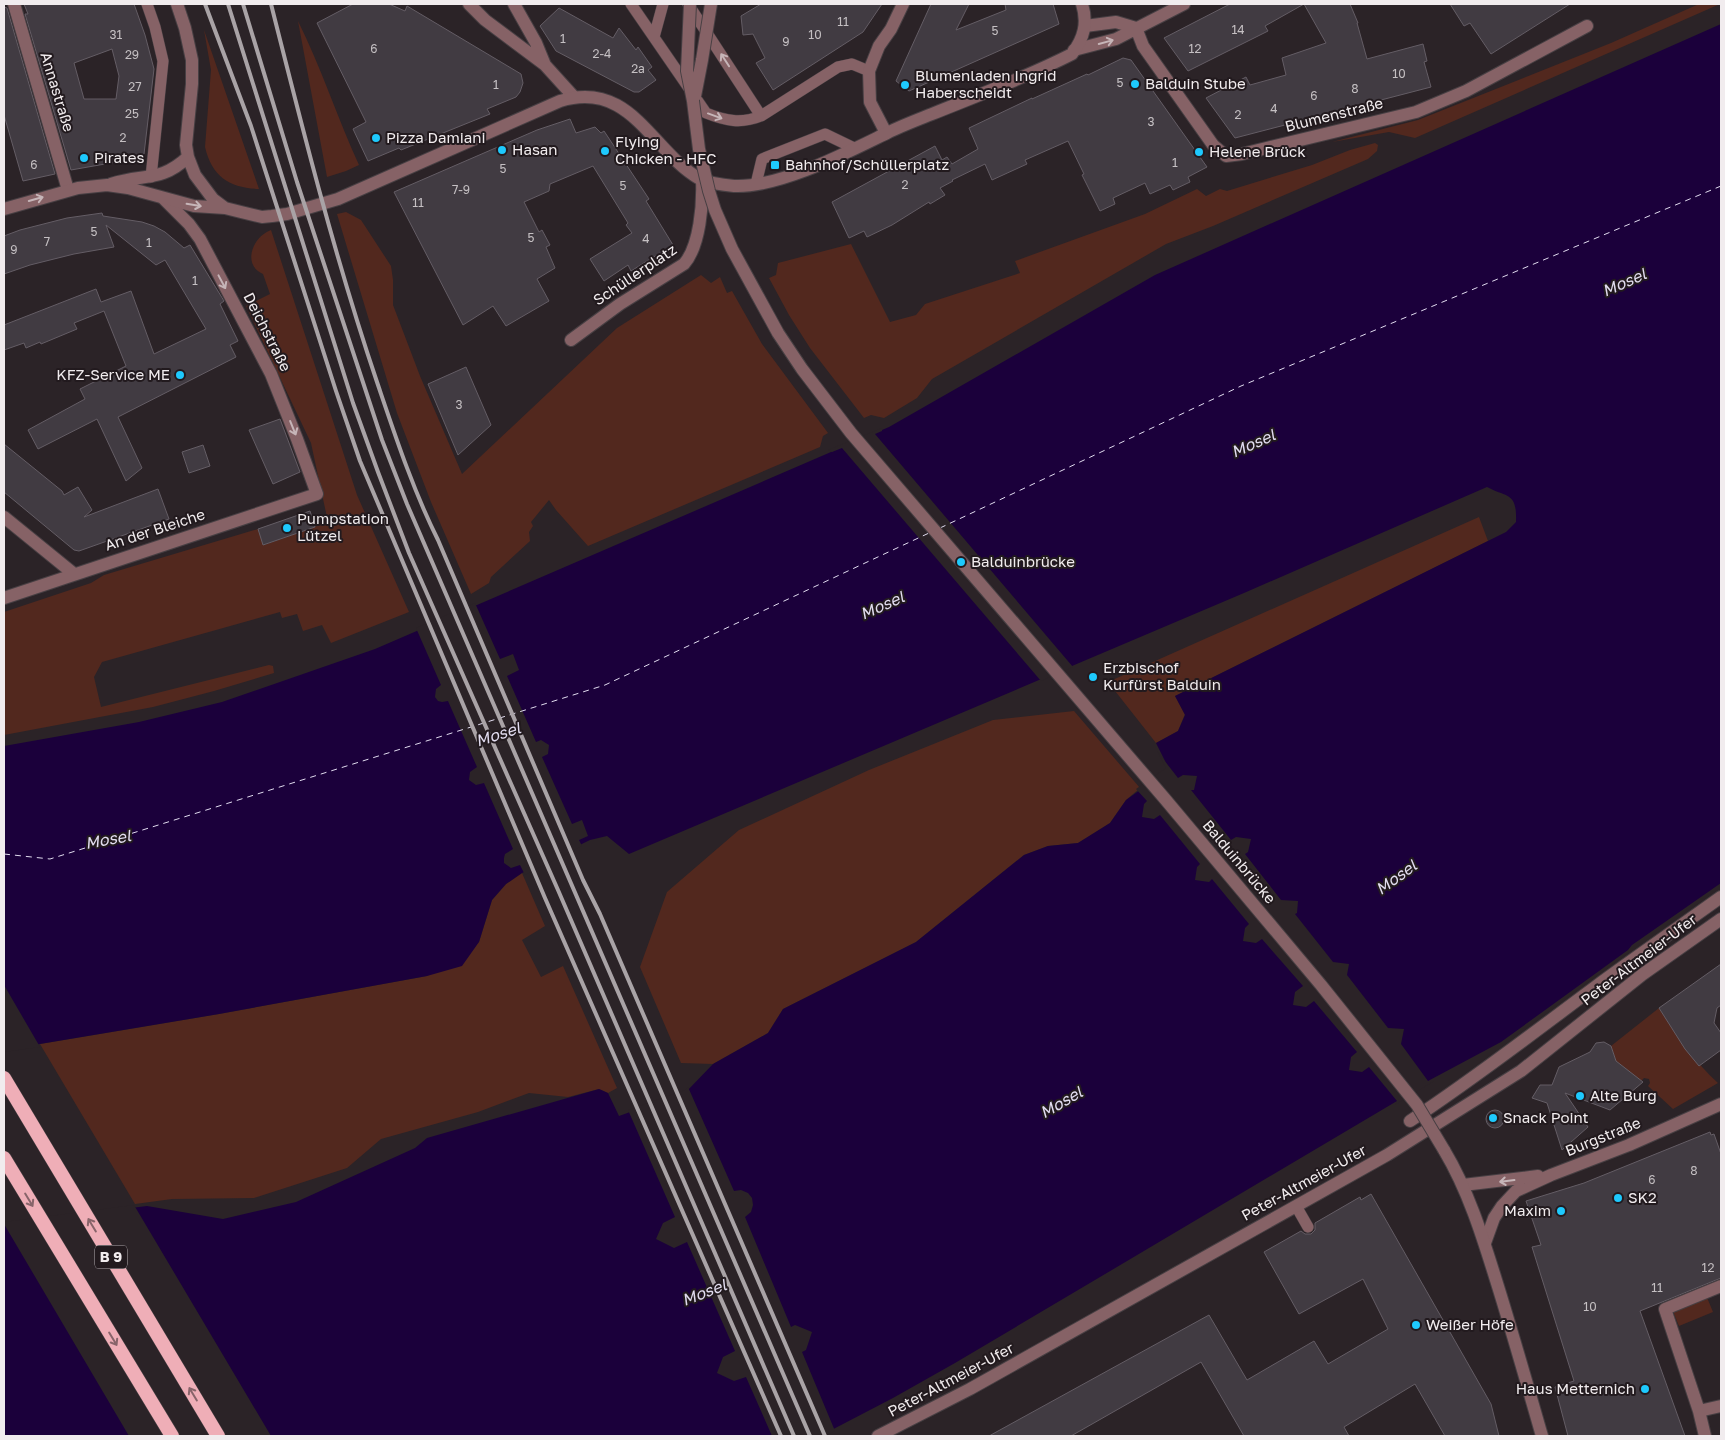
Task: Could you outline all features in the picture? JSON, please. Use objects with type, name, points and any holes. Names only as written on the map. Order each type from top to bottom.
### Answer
[{"type":"highway","name":"B 9","points":[[4,1078],[218,1436]]},
{"type":"highway","name":"B 9","points":[[4,1158],[172,1436]]},
{"type":"street","name":"Annastraße","points":[[14,4],[54,136],[68,190]]},
{"type":"street","points":[[177,4],[186,28],[192,60],[192,84],[187,136],[188,157],[195,175],[204,189],[225,208]]},
{"type":"street","points":[[469,4],[485,20],[545,65],[574,97]]},
{"type":"street","points":[[514,4],[536,42],[545,65]]},
{"type":"street","name":"Balduinbrücke","points":[[689,4],[687,71],[694,101],[703,168],[715,210],[724,232],[778,333],[851,433],[1165,799],[1321,985],[1417,1105],[1462,1185],[1484,1243],[1510,1322],[1542,1436]]},
{"type":"street","name":"Balduinbrücke","points":[[694,101],[711,4]]},
{"type":"street","points":[[886,133],[870,102],[869,71],[879,46],[903,4]]},
{"type":"street","points":[[107,185],[128,188],[194,206],[225,208],[262,217],[272,216],[338,199],[542,109],[574,97],[603,100],[624,108],[684,168],[702,180],[734,186],[756,184],[784,177],[999,87],[1072,54],[1084,29],[1082,4]]},
{"type":"street","points":[[1074,50],[1116,39],[1184,4]]},
{"type":"street","points":[[1084,29],[1116,22],[1136,28]]},
{"type":"street","name":"Blumenstraße","points":[[1136,28],[1143,46],[1213,145],[1226,156],[1242,154],[1416,112],[1466,92],[1588,26]]},
{"type":"street","points":[[4,209],[68,190],[160,175],[170,171],[188,157]]},
{"type":"street","name":"Schüllerplatz","points":[[571,340],[620,304],[684,264],[690,257],[703,203],[702,180]]},
{"type":"street","name":"Deichstraße","points":[[164,199],[190,224],[200,239],[271,374],[317,494]]},
{"type":"street","name":"An der Bleiche","points":[[4,598],[317,494]]},
{"type":"street","points":[[4,516],[74,574]]},
{"type":"street","name":"Peter-Altmeier-Ufer","points":[[1410,1121],[1509,1053],[1595,987],[1721,897]]},
{"type":"street","name":"Peter-Altmeier-Ufer","points":[[878,1436],[970,1390],[1386,1155],[1521,1071],[1643,974],[1721,919]]},
{"type":"street","name":"Burgstraße","points":[[1484,1243],[1494,1218],[1505,1202],[1516,1192],[1550,1175],[1720,1109]]},
{"type":"street","name":"Burgstraße","points":[[1462,1185],[1550,1175]]},
{"type":"street","points":[[1705,1436],[1664,1309],[1721,1286]]},
{"type":"street","points":[[1698,1412],[1721,1406]]},
{"type":"lane","points":[[147,4],[155,26],[163,61],[151,177]]},
{"type":"lane","points":[[631,4],[706,113],[735,122],[761,116],[838,67],[852,64],[869,71]]},
{"type":"lane","points":[[654,37],[663,4]]},
{"type":"lane","points":[[689,4],[761,116]]},
{"type":"lane","points":[[756,184],[762,159],[824,134],[854,148]]},
{"type":"lane","points":[[1296,1206],[1308,1227]]},
{"type":"shaded area","points":[[1699,4],[1720,4],[1415,138],[1389,132],[1332,142],[1418,120],[1611,43]]},
{"type":"shaded area","points":[[298,21],[359,165],[327,177]]},
{"type":"shaded area","points":[[204,30],[259,189],[239,186],[224,179],[212,166],[208,157],[205,147],[211,70]]},
{"type":"shaded area","points":[[1375,143],[1378,145],[1377,151],[1368,159],[1213,226],[1166,244],[932,379],[917,398],[884,418],[871,415],[864,418],[810,348],[769,278],[776,275],[778,263],[851,244],[890,322],[916,315],[925,304],[1020,273],[1015,261],[1145,214],[1197,189],[1206,196],[1220,189],[1227,191]]},
{"type":"shaded area","points":[[346,212],[361,220],[391,266],[393,305],[420,376],[462,474],[617,328],[701,275],[711,283],[720,277],[727,293],[732,291],[762,344],[828,433],[823,436],[820,447],[588,546],[549,500],[531,522],[533,526],[529,532],[530,541],[491,577],[489,583],[471,594],[431,502],[397,413],[337,214]]},
{"type":"shaded area","points":[[271,230],[357,495],[409,612],[331,643],[322,625],[303,631],[297,614],[282,618],[280,612],[102,662],[94,677],[101,707],[269,665],[273,666],[274,673],[153,707],[4,735],[4,612],[91,583],[104,575],[258,529],[264,545],[328,522],[311,443],[246,306],[270,294],[263,274],[257,270],[251,258],[252,251],[259,239]]},
{"type":"shaded area","points":[[1479,517],[1488,541],[1175,696],[1185,714],[1178,731],[1156,743],[1108,682]]},
{"type":"shaded area","points":[[1074,711],[1140,788],[1126,800],[1110,823],[1078,843],[1048,846],[1024,855],[916,942],[783,1009],[768,1033],[713,1064],[681,1063],[640,967],[667,892],[739,830],[869,770],[993,720]]},
{"type":"shaded area","points":[[522,873],[545,926],[522,940],[541,977],[563,966],[617,1088],[608,1093],[599,1089],[568,1097],[529,1093],[478,1112],[381,1139],[347,1168],[254,1198],[172,1199],[135,1204],[40,1044],[427,976],[479,942],[492,900],[506,884]]},
{"type":"shaded area","points":[[1659,1008],[1693,1057],[1718,1083],[1673,1109],[1648,1086],[1650,1083],[1649,1079],[1644,1078],[1641,1081],[1616,1061],[1611,1046]]},
{"type":"shaded area","points":[[1706,1295],[1713,1312],[1679,1326],[1672,1309]]},
{"type":"water","name":"Mosel","points":[[1721,24],[1721,883],[1632,945],[1628,950],[1501,1042],[1428,1081],[955,1363],[820,1436],[4,1436],[4,1224],[147,1206],[223,1219],[296,1202],[415,1148],[427,1138],[599,1089],[608,1093],[619,1116],[686,1092],[713,1064],[768,1033],[783,1009],[916,942],[1024,855],[1048,846],[1078,843],[1110,823],[1126,800],[1169,769],[1156,743],[1178,731],[1185,715],[1175,696],[1506,532],[1516,522],[1515,505],[1510,497],[1487,487],[1244,593],[629,854],[607,836],[590,840],[522,873],[506,884],[492,900],[479,942],[462,966],[427,976],[219,1014],[4,1050],[4,746],[139,722],[222,702],[375,649],[889,427],[1155,275]]},
{"type":"pier","points":[[882,428],[882,431],[875,434],[1073,667],[1041,681],[842,448],[832,452],[828,450]]},
{"type":"pier","points":[[475,603],[500,659],[513,654],[519,670],[507,676],[536,742],[541,740],[549,745],[548,754],[542,757],[572,824],[582,820],[588,836],[579,840],[582,846],[525,875],[520,865],[511,868],[504,863],[505,854],[513,849],[484,783],[476,785],[469,780],[470,772],[477,767],[448,701],[438,701],[435,697],[436,689],[441,685],[416,628]]},
{"type":"pier","points":[[1157,751],[1178,778],[1183,775],[1197,776],[1194,790],[1191,790],[1231,840],[1236,837],[1251,839],[1248,852],[1245,854],[1281,900],[1298,901],[1297,913],[1295,914],[1333,962],[1349,964],[1347,975],[1388,1028],[1404,1029],[1401,1044],[1428,1081],[1434,1081],[1395,1105],[1397,1101],[1369,1067],[1362,1072],[1349,1070],[1351,1057],[1357,1052],[1314,1001],[1306,1007],[1293,1005],[1295,992],[1303,986],[1262,939],[1256,943],[1243,941],[1245,928],[1249,924],[1212,879],[1209,882],[1195,880],[1197,867],[1200,864],[1160,815],[1154,819],[1142,817],[1144,804],[1147,801],[1136,789],[1166,768]]},
{"type":"pier","points":[[4,985],[40,1047],[4,1052]]},
{"type":"pier","points":[[688,1087],[734,1191],[741,1190],[748,1193],[752,1198],[751,1212],[745,1217],[791,1327],[795,1325],[812,1332],[806,1350],[802,1352],[835,1431],[825,1436],[772,1436],[746,1377],[734,1381],[717,1373],[723,1357],[735,1351],[687,1242],[674,1248],[656,1239],[663,1223],[675,1217],[628,1110],[685,1090]]},
{"type":"pier","points":[[134,1205],[271,1436],[129,1436],[4,1224],[4,1222]]},
{"type":"building","points":[[24,4],[134,4],[154,69],[144,154],[139,158],[71,170],[25,14],[28,14]],"holes":[[[112,49],[119,76],[116,99],[84,99],[74,63]]]},
{"type":"building","points":[[353,4],[389,4],[405,11],[407,6],[521,74],[523,83],[520,92],[516,97],[487,109],[490,114],[401,150],[399,148],[368,161],[353,129],[366,122],[317,23]]},
{"type":"building","points":[[761,4],[882,4],[863,32],[773,90],[756,63],[765,58],[753,34],[743,35],[741,16]]},
{"type":"building","points":[[931,4],[969,4],[956,30],[1006,10],[1005,4],[1053,4],[1059,24],[909,91],[896,81]]},
{"type":"building","points":[[1230,4],[1304,4],[1265,26],[1268,31],[1188,71],[1164,38]]},
{"type":"building","points":[[1304,4],[1350,4],[1358,23],[1367,59],[1423,44],[1427,61],[1424,62],[1431,87],[1235,138],[1206,98],[1246,77],[1250,85],[1286,75],[1282,58],[1326,43]]},
{"type":"building","points":[[1450,4],[1570,4],[1491,54],[1470,23],[1464,26]]},
{"type":"building","points":[[4,7],[7,8],[55,174],[23,181],[4,115]]},
{"type":"building","points":[[559,8],[613,38],[619,28],[636,50],[638,47],[652,67],[648,70],[656,80],[639,92],[634,92],[556,51],[540,26]]},
{"type":"building","points":[[1123,58],[1131,60],[1207,167],[1188,177],[1190,182],[1173,190],[1170,185],[1150,194],[1145,183],[1113,198],[1115,204],[1100,211],[1068,141],[1025,160],[1027,164],[992,180],[985,164],[952,180],[940,188],[945,195],[930,204],[929,202],[892,225],[867,237],[864,231],[849,238],[832,202],[935,146],[942,160],[947,157],[952,164],[978,149],[969,128]]},
{"type":"building","points":[[570,119],[576,133],[595,127],[601,133],[604,131],[649,199],[646,201],[673,245],[631,271],[628,265],[604,281],[590,259],[632,233],[626,225],[628,223],[593,166],[550,184],[549,191],[524,202],[539,232],[542,230],[550,245],[546,247],[555,268],[537,279],[549,301],[506,326],[493,306],[463,325],[394,192],[537,130]]},
{"type":"building","points":[[102,213],[103,216],[142,222],[154,226],[165,232],[184,248],[190,245],[224,301],[220,304],[238,341],[230,345],[236,357],[118,417],[142,468],[126,481],[97,419],[38,449],[28,430],[85,399],[80,389],[126,366],[104,311],[74,323],[77,329],[41,344],[40,342],[26,348],[24,343],[4,350],[4,325],[96,289],[101,302],[131,291],[154,354],[206,329],[165,260],[156,265],[106,225],[114,247],[74,254],[30,265],[4,274],[4,236],[67,218]]},
{"type":"building","points":[[466,367],[491,425],[458,455],[428,384]]},
{"type":"building","points":[[280,419],[300,472],[273,484],[249,430]]},
{"type":"building","points":[[4,444],[62,491],[64,495],[78,487],[92,510],[84,517],[158,489],[169,519],[79,551],[74,550],[4,492]]},
{"type":"building","points":[[203,445],[210,466],[189,473],[182,452]]},
{"type":"building","name":"Pumpstation Lützel","points":[[310,511],[315,527],[263,545],[258,529]]},
{"type":"building","points":[[1721,964],[1721,1005],[1717,1008],[1714,1023],[1721,1033],[1721,1050],[1699,1066],[1685,1049],[1659,1008]]},
{"type":"building","name":"Alte Burg","points":[[1604,1042],[1611,1046],[1616,1061],[1643,1082],[1610,1110],[1565,1093],[1588,1127],[1562,1150],[1547,1103],[1532,1098],[1540,1085],[1552,1085],[1559,1067],[1590,1052],[1596,1043]]},
{"type":"building","points":[[1495,1110],[1501,1113],[1504,1119],[1501,1125],[1495,1128],[1489,1125],[1486,1119],[1489,1113]]},
{"type":"building","points":[[1710,1132],[1711,1135],[1714,1134],[1721,1154],[1721,1278],[1640,1311],[1685,1436],[1568,1436],[1555,1387],[1574,1381],[1532,1247],[1541,1245],[1526,1201],[1584,1183]]},
{"type":"building","points":[[1371,1194],[1491,1404],[1499,1436],[1445,1436],[1415,1384],[1344,1427],[1349,1436],[1244,1436],[1201,1362],[1071,1436],[989,1436],[1209,1315],[1247,1380],[1314,1341],[1328,1364],[1388,1329],[1363,1279],[1299,1314],[1264,1252],[1301,1231],[1305,1234],[1311,1234],[1315,1230],[1315,1223],[1360,1197],[1361,1200]]},
{"type":"ferry route","points":[[940,528],[1241,386],[1721,186]]},
{"type":"ferry route","points":[[4,854],[50,859],[605,685],[929,533]]},
{"type":"railway","points":[[205,4],[251,126],[360,461],[545,898],[781,1436]]},
{"type":"railway","points":[[228,4],[353,403],[409,553],[558,890],[794,1436]]},
{"type":"railway","points":[[243,4],[297,182],[382,440],[407,504],[810,1436]]},
{"type":"railway","points":[[271,4],[333,241],[377,382],[412,482],[825,1436]]},
{"type":"place","name":"Balduin Stube","points":[[1135,84]]},
{"type":"place","name":"Blumenladen Ingrid Haberscheidt","points":[[905,85]]},
{"type":"place","name":"Pizza Damiani","points":[[376,138]]},
{"type":"place","name":"Hasan","points":[[502,150]]},
{"type":"place","name":"Flying Chicken - HFC","points":[[605,151]]},
{"type":"place","name":"Helene Brück","points":[[1199,152]]},
{"type":"place","name":"Pirates","points":[[84,158]]},
{"type":"place","name":"Bahnhof/Schüllerplatz","points":[[775,165]]},
{"type":"place","name":"KFZ-Service ME","points":[[180,375]]},
{"type":"place","name":"Pumpstation Lützel","points":[[287,528]]},
{"type":"place","name":"Balduinbrücke","points":[[961,562]]},
{"type":"place","name":"Erzbischof Kurfürst Balduin","points":[[1093,677]]},
{"type":"place","name":"Alte Burg","points":[[1580,1096]]},
{"type":"place","name":"Snack Point","points":[[1493,1118]]},
{"type":"place","name":"SK2","points":[[1618,1198]]},
{"type":"place","name":"Maxim","points":[[1561,1211]]},
{"type":"place","name":"Weißer Höfe","points":[[1416,1325]]},
{"type":"place","name":"Haus Metternich","points":[[1645,1389]]}]
